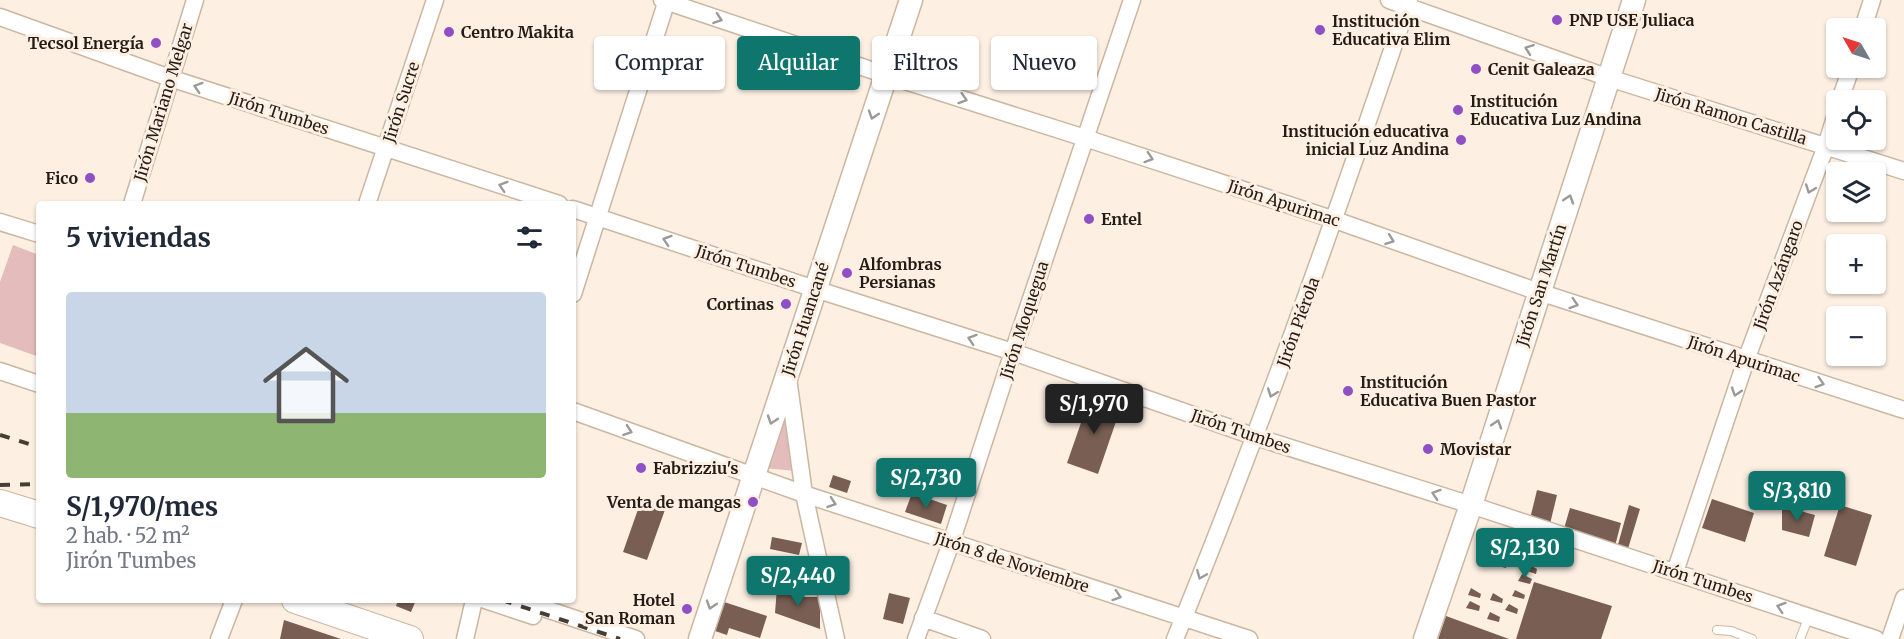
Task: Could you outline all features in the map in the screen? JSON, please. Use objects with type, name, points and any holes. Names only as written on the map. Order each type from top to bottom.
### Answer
[{"type":"main road","points":[[0,503],[36,512]]},
{"type":"main road","points":[[304,603],[410,639]]},
{"type":"street","name":"Jirón Mariano Melgar","points":[[133,201],[195,0]]},
{"type":"street","name":"Jirón Sucre","points":[[368,201],[435,0]]},
{"type":"street","name":"Jirón Apurimac","points":[[665,0],[872,70]]},
{"type":"street","points":[[576,285],[665,0]]},
{"type":"street","name":"Jirón Huancané","points":[[899,36],[911,0]]},
{"type":"street","name":"Jirón Moquegua","points":[[916,639],[951,543],[1132,0]]},
{"type":"street","name":"Jirón Ramon Castilla","points":[[1389,0],[1408,3],[1609,78],[1826,146]]},
{"type":"street","name":"Jirón San Martín","points":[[1425,639],[1471,505],[1634,0]]},
{"type":"street","points":[[1866,18],[1872,0]]},
{"type":"street","name":"Jirón Piérola","points":[[1175,639],[1256,436],[1335,220],[1408,3]]},
{"type":"street","name":"Jirón Tumbes","points":[[0,17],[170,78],[550,201]]},
{"type":"street","name":"Jirón Huancané","points":[[700,639],[881,90]]},
{"type":"street","name":"Jirón Apurimac","points":[[933,90],[1335,220],[1539,292],[1904,410]]},
{"type":"street","name":"Jirón Azángaro","points":[[1676,572],[1746,360],[1826,146]]},
{"type":"street","name":"Jirón Ramon Castilla","points":[[1838,150],[1904,171]]},
{"type":"street","name":"Jirón Tumbes","points":[[576,210],[1013,352],[1256,436],[1876,639]]},
{"type":"street","points":[[0,222],[36,233]]},
{"type":"street","points":[[0,371],[36,383]]},
{"type":"street","points":[[787,374],[804,494],[836,639]]},
{"type":"street","name":"Jirón 8 de Noviembre","points":[[576,412],[804,494],[1249,639]]},
{"type":"street","points":[[1890,639],[1904,598]]},
{"type":"street","points":[[219,639],[233,603]]},
{"type":"street","points":[[465,639],[473,603]]},
{"type":"street","points":[[494,603],[601,639]]},
{"type":"street","points":[[528,603],[636,639]]},
{"type":"street","points":[[923,618],[982,639]]},
{"type":"lane","points":[[1800,639],[1809,616]]},
{"type":"lane","points":[[1717,630],[1731,631],[1752,639]]},
{"type":"shaded area","points":[[13,245],[36,254],[36,356],[0,343],[0,282]]},
{"type":"shaded area","points":[[783,405],[796,471],[763,468]]},
{"type":"building","points":[[1090,397],[1121,407],[1098,474],[1067,463]]},
{"type":"building","points":[[833,475],[851,481],[847,493],[829,487]]},
{"type":"building","points":[[1537,490],[1557,495],[1550,524],[1530,519]]},
{"type":"building","points":[[912,493],[947,505],[941,524],[905,512]]},
{"type":"building","points":[[642,498],[666,507],[647,560],[623,552]]},
{"type":"building","points":[[1712,499],[1754,513],[1745,542],[1702,528]]},
{"type":"building","points":[[1629,505],[1640,509],[1627,552],[1617,548]]},
{"type":"building","points":[[1840,505],[1872,515],[1856,566],[1824,556]]},
{"type":"building","points":[[1782,506],[1815,515],[1809,537],[1782,530]]},
{"type":"building","points":[[1570,508],[1621,523],[1615,546],[1563,532]]},
{"type":"building","points":[[1490,528],[1500,533],[1499,537],[1487,535]]},
{"type":"building","points":[[772,537],[802,543],[799,555],[770,549]]},
{"type":"building","points":[[1520,541],[1530,546],[1528,550],[1516,547]]},
{"type":"building","points":[[1483,542],[1492,547],[1491,552],[1479,549]]},
{"type":"building","points":[[1535,551],[1544,556],[1543,560],[1531,557]]},
{"type":"building","points":[[1497,558],[1507,563],[1506,568],[1494,565]]},
{"type":"building","points":[[1528,564],[1537,569],[1536,574],[1524,570]]},
{"type":"building","points":[[1522,574],[1532,579],[1530,584],[1518,581]]},
{"type":"building","points":[[1534,582],[1612,606],[1601,639],[1516,639]]},
{"type":"building","points":[[777,587],[798,589],[800,597],[820,597],[820,629],[775,613]]},
{"type":"building","points":[[1471,588],[1481,594],[1480,598],[1468,595]]},
{"type":"building","points":[[1515,590],[1525,595],[1524,599],[1512,596]]},
{"type":"building","points":[[889,593],[910,598],[903,624],[883,619]]},
{"type":"building","points":[[1493,593],[1503,599],[1502,603],[1490,600]]},
{"type":"building","points":[[718,600],[767,616],[760,638],[729,628],[727,635],[709,629]]},
{"type":"building","points":[[1470,601],[1480,606],[1479,611],[1466,608]]},
{"type":"building","points":[[397,603],[415,603],[411,612],[396,606]]},
{"type":"building","points":[[1509,604],[1518,609],[1517,614],[1505,610]]},
{"type":"building","points":[[1490,612],[1500,617],[1499,622],[1487,619]]},
{"type":"building","points":[[1446,616],[1509,639],[1438,639]]},
{"type":"building","points":[[284,620],[341,639],[280,639]]},
{"type":"railway","points":[[0,435],[36,446]]},
{"type":"railway","points":[[0,485],[36,484]]},
{"type":"railway","points":[[511,603],[620,639]]},
{"type":"place","name":"PNP USE Juliaca","points":[[1557,20]]},
{"type":"place","name":"Institución Educativa Elim","points":[[1320,30]]},
{"type":"place","name":"Centro Makita","points":[[449,32]]},
{"type":"place","name":"Tecsol Energía","points":[[156,43]]},
{"type":"place","name":"Cenit Galeaza","points":[[1476,69]]},
{"type":"place","name":"Institución Educativa Luz Andina","points":[[1458,110]]},
{"type":"place","name":"Institución educativa inicial Luz Andina","points":[[1461,140]]},
{"type":"place","name":"Fico","points":[[90,178]]},
{"type":"place","name":"Entel","points":[[1089,219]]},
{"type":"place","name":"Alfombras Persianas","points":[[847,273]]},
{"type":"place","name":"Cortinas","points":[[786,304]]},
{"type":"place","name":"Institución Educativa Buen Pastor","points":[[1348,391]]},
{"type":"place","name":"Movistar","points":[[1428,449]]},
{"type":"place","name":"Fabrizziu's","points":[[641,468]]},
{"type":"place","name":"Venta de mangas","points":[[753,502]]},
{"type":"place","name":"Hotel San Roman","points":[[687,609]]}]
